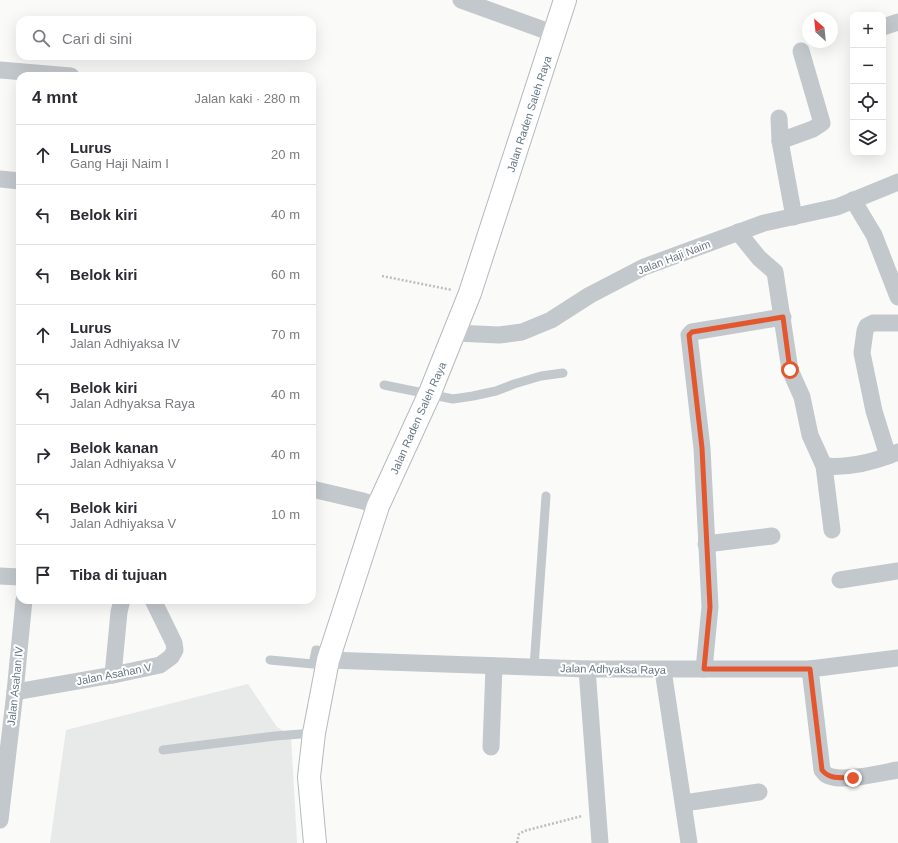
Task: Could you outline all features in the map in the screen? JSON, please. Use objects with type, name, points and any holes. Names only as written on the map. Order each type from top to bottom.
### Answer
[{"type":"main road","name":"Jalan Raden Saleh Raya","points":[[315,843],[309,777],[314,733],[329,656],[378,506],[429,395],[470,293],[566,0]]},
{"type":"street","points":[[463,0],[555,34]]},
{"type":"street","points":[[886,26],[898,22]]},
{"type":"street","points":[[780,141],[813,129],[822,123],[800,51]]},
{"type":"street","points":[[0,70],[22,72]]},
{"type":"street","points":[[779,118],[780,141],[794,217]]},
{"type":"street","points":[[0,179],[16,181]]},
{"type":"street","name":"Jalan Haji Naim","points":[[455,333],[499,335],[529,330],[550,320],[590,295],[644,267],[764,223],[837,207],[898,182]]},
{"type":"street","points":[[853,200],[874,235],[898,297]]},
{"type":"street","points":[[738,232],[759,258],[775,272],[790,370],[802,397],[810,435],[824,466],[832,530]]},
{"type":"street","points":[[704,669],[710,607],[702,448],[689,335],[692,332],[783,317]]},
{"type":"street","points":[[824,466],[839,467],[863,463],[893,454],[874,411],[862,353],[867,326],[873,323],[898,323]]},
{"type":"street","points":[[316,490],[378,506]]},
{"type":"street","points":[[706,544],[772,536]]},
{"type":"street","points":[[840,580],[898,571]]},
{"type":"street","points":[[0,576],[16,577]]},
{"type":"street","name":"Jalan Asahan IV","points":[[0,820],[24,604]]},
{"type":"street","points":[[113,675],[121,604]]},
{"type":"street","name":"Jalan Asahan V","points":[[15,692],[113,675],[160,665],[171,657],[175,650],[174,643],[155,604]]},
{"type":"street","name":"Jalan Adhyaksa Raya","points":[[329,656],[494,666],[663,670],[810,669],[898,658]]},
{"type":"street","points":[[491,747],[494,666]]},
{"type":"street","points":[[587,669],[600,843]]},
{"type":"street","points":[[810,669],[822,770],[826,776],[853,778],[898,770]]},
{"type":"street","points":[[663,670],[689,843]]},
{"type":"street","points":[[684,803],[759,792]]},
{"type":"lane","points":[[384,385],[453,399],[496,391],[541,376],[563,373]]},
{"type":"lane","points":[[534,667],[546,496]]},
{"type":"lane","points":[[270,660],[313,664],[316,650],[329,656]]},
{"type":"lane","points":[[163,750],[275,736],[314,733]]},
{"type":"path","points":[[382,276],[470,293]]},
{"type":"path","points":[[517,843],[519,834],[524,831],[598,812]]},
{"type":"shaded area","points":[[248,684],[277,727],[291,735],[297,843],[50,843],[66,730]]},
{"type":"route","points":[[790,370],[783,317],[692,332],[688,338],[691,348],[702,448],[710,607],[704,669],[810,669],[822,770],[826,776],[853,778]]}]
